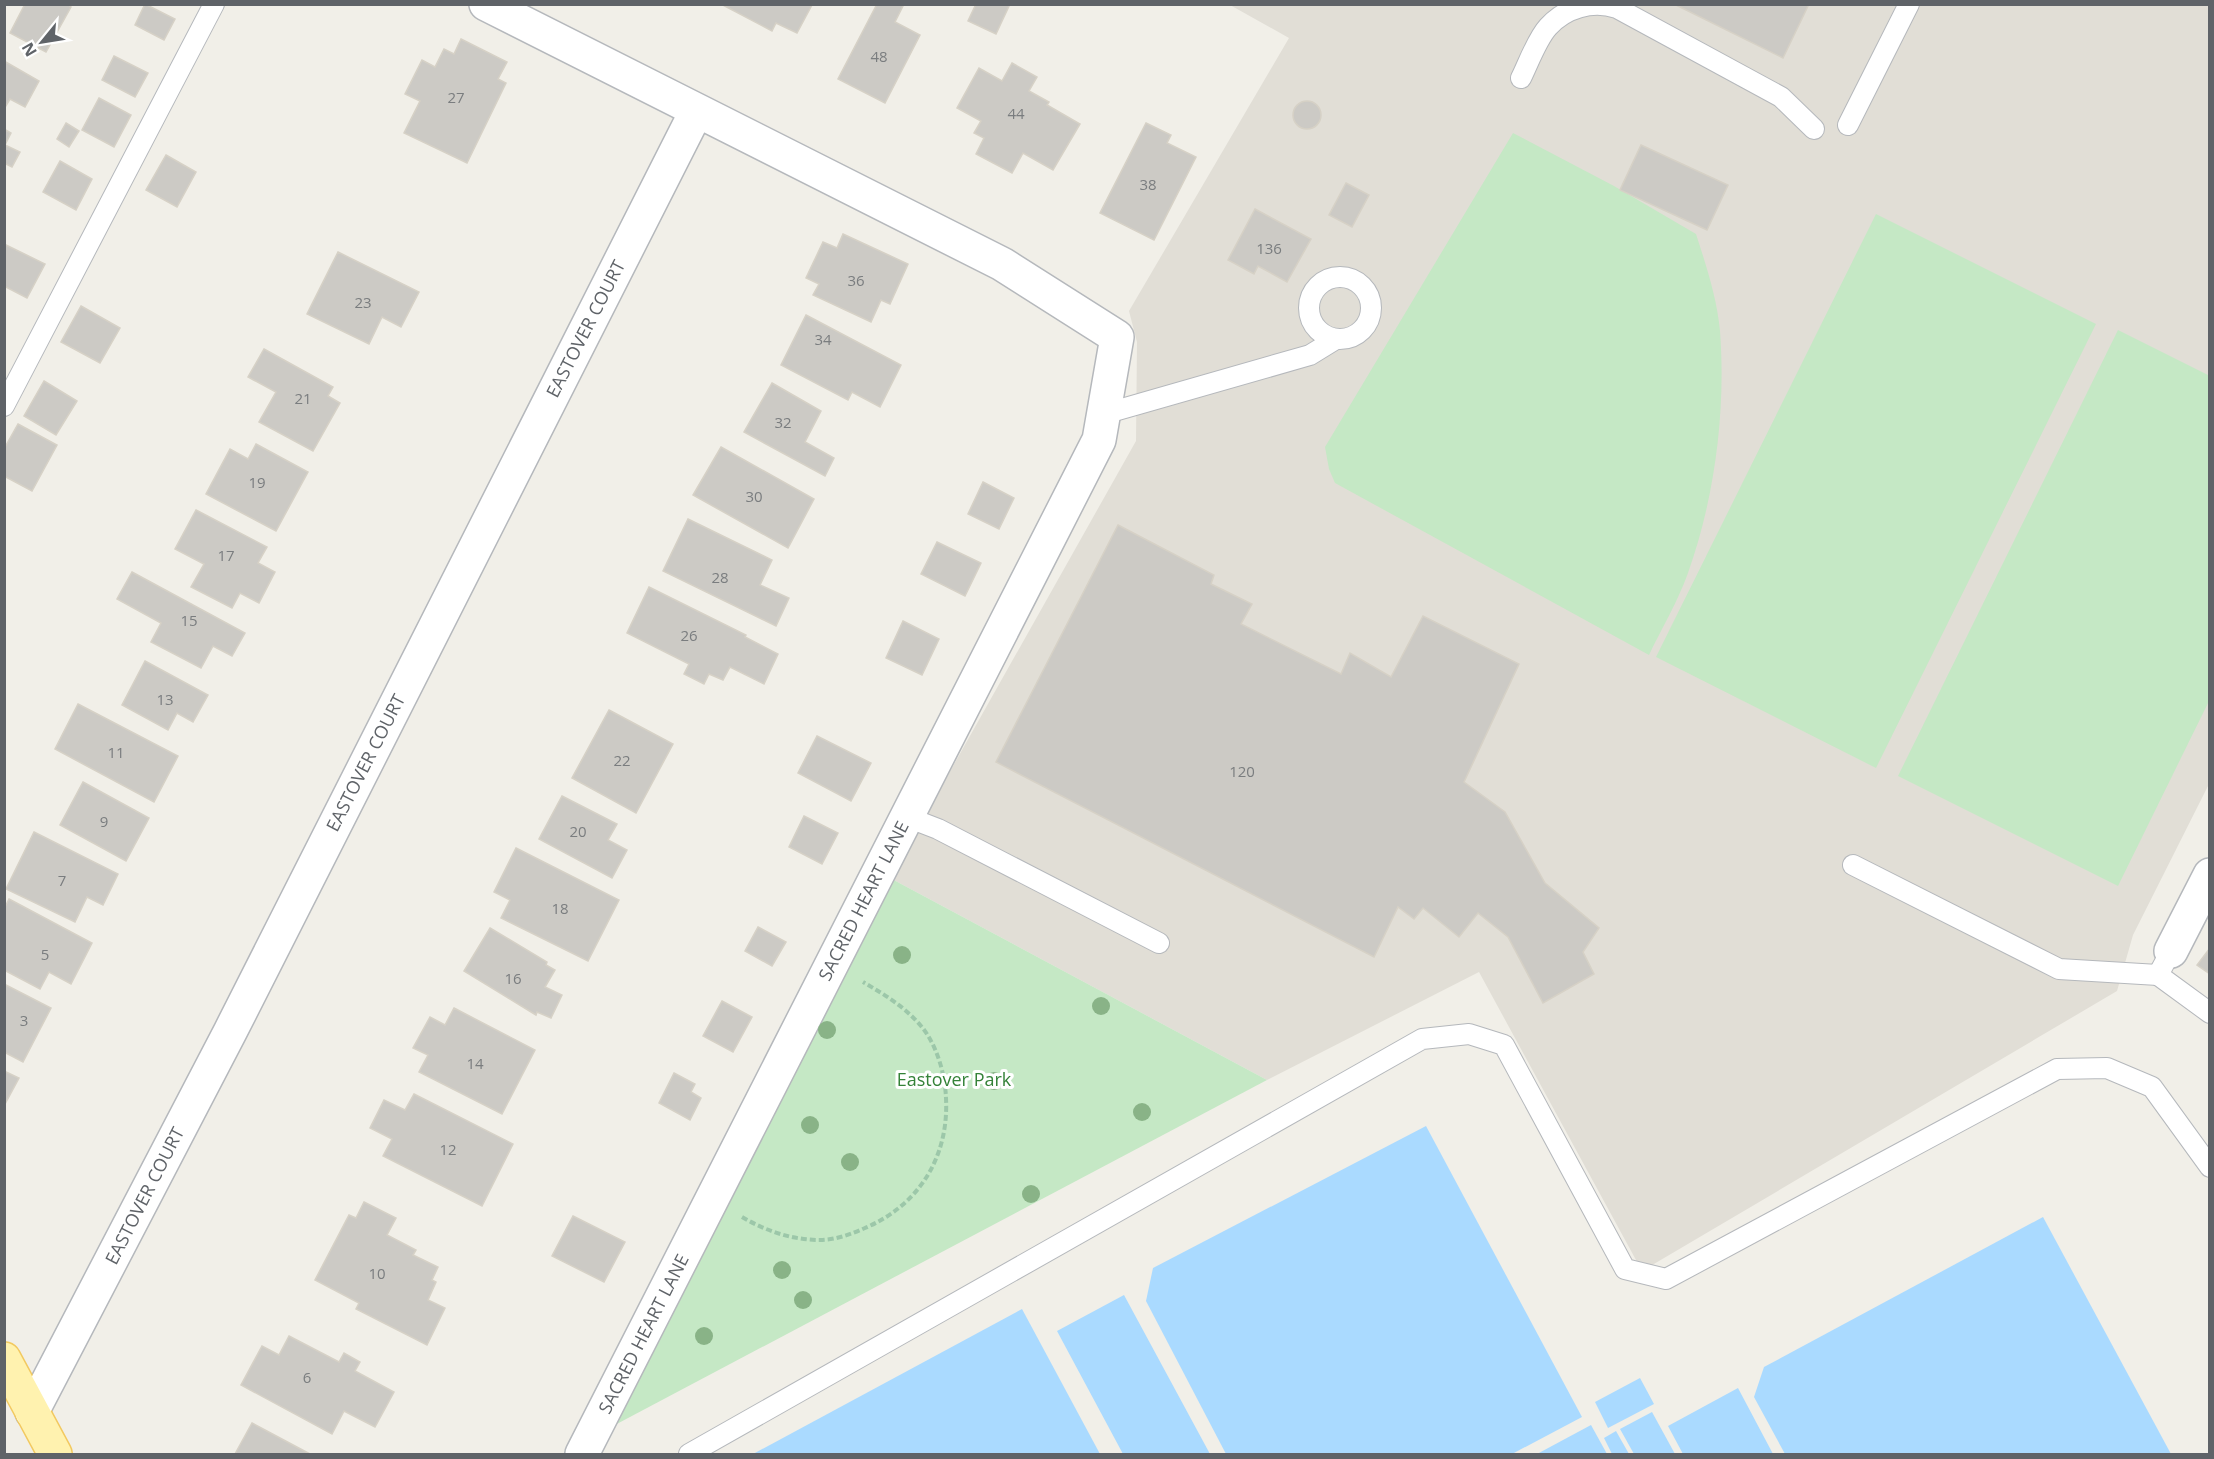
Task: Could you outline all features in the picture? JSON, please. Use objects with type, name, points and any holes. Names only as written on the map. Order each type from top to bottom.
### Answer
[{"type":"main road","points":[[4,1359],[55,1455]]},
{"type":"street","points":[[486,4],[696,112]]},
{"type":"street","name":"SACRED HEART LANE","points":[[582,1455],[1099,440],[1117,337],[1002,264],[696,112]]},
{"type":"street","name":"EASTOVER COURT","points":[[32,1412],[230,1032],[696,112]]},
{"type":"street","points":[[2164,963],[2210,875]]},
{"type":"lane","points":[[4,406],[214,4]]},
{"type":"lane","points":[[1521,78],[1546,28],[1565,12],[1585,5],[1607,4],[1781,97],[1814,129]]},
{"type":"lane","points":[[1848,125],[1910,4]]},
{"type":"lane","points":[[1104,414],[1310,355],[1336,339]]},
{"type":"lane","points":[[907,817],[938,829],[1159,943]]},
{"type":"lane","points":[[1852,865],[2059,969],[2164,963],[2210,1013]]},
{"type":"lane","points":[[689,1455],[1422,1039],[1469,1034],[1504,1045],[1625,1269],[1666,1279],[2057,1069],[2107,1068],[2152,1088],[2210,1167]]},
{"type":"path","points":[[742,1217],[759,1227],[789,1237],[822,1240],[854,1233],[885,1220],[911,1198],[931,1170],[943,1139],[946,1108],[945,1084],[938,1058],[922,1028],[902,1005],[862,981]]},
{"type":"shaded area","points":[[1230,5],[2209,5],[2209,784],[2133,935],[2117,991],[1642,1271],[1479,972],[1267,1080],[890,878],[1136,441],[1137,342],[1129,311],[1289,38]]},
{"type":"green space","points":[[1513,133],[1614,186],[1696,234],[1711,282],[1719,319],[1721,361],[1720,423],[1712,484],[1688,573],[1649,655],[1335,483],[1329,469],[1325,447]]},
{"type":"green space","points":[[1876,214],[2096,324],[1876,768],[1656,657]]},
{"type":"green space","points":[[2118,330],[2210,376],[2209,701],[2118,886],[1898,776]]},
{"type":"green space","name":"Eastover Park","points":[[890,878],[1267,1080],[613,1426]]},
{"type":"water","points":[[1426,1126],[1582,1417],[1512,1454],[1226,1454],[1146,1301],[1153,1268]]},
{"type":"water","points":[[2043,1217],[2171,1454],[1785,1454],[1754,1397],[1764,1367]]},
{"type":"water","points":[[1124,1295],[1210,1454],[1123,1454],[1057,1331]]},
{"type":"water","points":[[1022,1309],[1100,1454],[753,1454]]},
{"type":"water","points":[[1640,1378],[1654,1404],[1608,1428],[1595,1402]]},
{"type":"water","points":[[1738,1388],[1773,1454],[1683,1454],[1668,1426]]},
{"type":"water","points":[[1652,1412],[1675,1454],[1634,1454],[1620,1429]]},
{"type":"water","points":[[1591,1425],[1607,1454],[1537,1454]]},
{"type":"water","points":[[1616,1431],[1629,1454],[1612,1454],[1604,1438]]},
{"type":"building","points":[[25,4],[67,4],[71,7],[46,52],[10,33]]},
{"type":"building","points":[[145,4],[175,19],[164,40],[135,25]]},
{"type":"building","points":[[721,4],[812,5],[797,33],[776,23],[772,31]]},
{"type":"building","points":[[877,4],[904,4],[895,22],[920,35],[885,103],[838,79]]},
{"type":"building","points":[[976,4],[1010,4],[996,34],[968,21]]},
{"type":"building","points":[[1674,4],[1809,4],[1783,58]]},
{"type":"building","points":[[461,39],[507,62],[498,79],[506,83],[467,163],[404,133],[420,101],[405,94],[422,60],[435,67],[444,49],[454,54]]},
{"type":"building","points":[[114,56],[148,73],[135,97],[102,80]]},
{"type":"building","points":[[4,61],[39,81],[25,107],[10,99],[4,109]]},
{"type":"building","points":[[1012,63],[1037,77],[1029,91],[1049,102],[1047,105],[1080,124],[1053,170],[1023,153],[1012,173],[976,154],[984,138],[974,133],[981,121],[957,108],[979,68],[1002,81]]},
{"type":"building","points":[[99,98],[131,115],[114,147],[82,130]]},
{"type":"building","points":[[1307,101],[1317,105],[1321,115],[1317,125],[1307,129],[1297,125],[1293,115],[1297,105]]},
{"type":"building","points":[[66,123],[79,131],[69,147],[57,139]]},
{"type":"building","points":[[1146,123],[1171,135],[1167,143],[1196,157],[1154,240],[1100,213]]},
{"type":"building","points":[[4,129],[11,133],[5,145],[20,152],[12,167],[4,163]]},
{"type":"building","points":[[1641,145],[1728,185],[1707,230],[1620,190]]},
{"type":"building","points":[[166,155],[196,172],[177,207],[146,190]]},
{"type":"building","points":[[60,161],[92,179],[76,210],[43,192]]},
{"type":"building","points":[[1346,183],[1369,195],[1352,227],[1329,215]]},
{"type":"building","points":[[1255,209],[1311,239],[1287,282],[1258,266],[1254,274],[1228,260]]},
{"type":"building","points":[[843,234],[908,264],[890,304],[881,300],[871,322],[813,295],[819,284],[806,278],[823,242],[837,248]]},
{"type":"building","points":[[4,244],[45,264],[27,298],[4,286]]},
{"type":"building","points":[[338,252],[419,292],[401,327],[382,317],[369,344],[307,314]]},
{"type":"building","points":[[81,306],[120,328],[100,363],[61,342]]},
{"type":"building","points":[[806,315],[901,365],[880,407],[852,392],[848,400],[781,365]]},
{"type":"building","points":[[264,349],[333,387],[328,396],[340,403],[313,451],[259,422],[276,392],[248,377]]},
{"type":"building","points":[[44,381],[77,401],[56,435],[24,416]]},
{"type":"building","points":[[772,383],[821,411],[805,442],[834,458],[825,476],[744,432]]},
{"type":"building","points":[[18,424],[57,445],[32,491],[4,476],[4,449]]},
{"type":"building","points":[[256,444],[308,472],[276,531],[206,494],[230,449],[248,459]]},
{"type":"building","points":[[721,447],[814,499],[788,548],[693,495]]},
{"type":"building","points":[[983,482],[1014,498],[999,529],[968,514]]},
{"type":"building","points":[[196,510],[267,547],[258,563],[275,572],[259,603],[240,593],[232,608],[191,587],[204,564],[175,549]]},
{"type":"building","points":[[688,519],[772,560],[760,585],[789,598],[776,626],[663,571]]},
{"type":"building","points":[[1118,525],[1214,575],[1211,584],[1252,604],[1241,624],[1341,674],[1350,653],[1391,677],[1423,616],[1519,664],[1464,782],[1505,812],[1545,883],[1599,928],[1583,952],[1594,974],[1543,1003],[1508,937],[1478,913],[1459,937],[1423,908],[1414,919],[1398,907],[1374,957],[996,762]]},
{"type":"building","points":[[937,542],[981,563],[965,596],[921,574]]},
{"type":"building","points":[[132,572],[245,633],[232,656],[213,646],[201,668],[151,642],[161,623],[117,599]]},
{"type":"building","points":[[649,587],[746,635],[745,637],[778,654],[764,684],[730,667],[723,680],[709,674],[704,684],[684,674],[689,664],[627,633]]},
{"type":"building","points":[[903,621],[939,639],[922,675],[886,658]]},
{"type":"building","points":[[145,661],[208,695],[193,722],[177,713],[168,730],[122,705]]},
{"type":"building","points":[[78,704],[178,756],[154,802],[55,749]]},
{"type":"building","points":[[609,710],[673,744],[636,813],[572,778]]},
{"type":"building","points":[[817,736],[871,763],[851,801],[798,773]]},
{"type":"building","points":[[83,782],[149,818],[126,861],[60,825]]},
{"type":"building","points":[[562,796],[617,824],[608,840],[627,850],[612,878],[539,839]]},
{"type":"building","points":[[804,816],[838,833],[822,864],[789,847]]},
{"type":"building","points":[[34,832],[118,874],[103,905],[87,897],[75,922],[6,889]]},
{"type":"building","points":[[516,848],[619,900],[588,961],[501,918],[510,900],[494,892]]},
{"type":"building","points":[[9,899],[92,943],[71,984],[49,972],[40,989],[4,970],[4,909]]},
{"type":"building","points":[[758,927],[786,942],[772,966],[745,951]]},
{"type":"building","points":[[490,928],[547,962],[546,965],[555,970],[545,987],[562,995],[551,1018],[537,1012],[536,1015],[464,971]]},
{"type":"building","points":[[2210,948],[2210,974],[2197,965]]},
{"type":"building","points":[[4,984],[51,1008],[23,1062],[4,1052]]},
{"type":"building","points":[[722,1001],[752,1017],[733,1052],[703,1036]]},
{"type":"building","points":[[454,1008],[535,1050],[502,1114],[419,1072],[428,1055],[413,1048],[430,1017],[445,1025]]},
{"type":"building","points":[[4,1071],[19,1078],[4,1106]]},
{"type":"building","points":[[674,1073],[695,1084],[691,1092],[701,1098],[690,1120],[659,1103]]},
{"type":"building","points":[[414,1094],[513,1144],[482,1206],[383,1156],[392,1139],[370,1128],[384,1100],[405,1110]]},
{"type":"building","points":[[364,1202],[396,1218],[387,1235],[416,1250],[413,1255],[438,1267],[432,1280],[436,1282],[428,1300],[445,1308],[427,1345],[356,1309],[359,1303],[315,1280],[349,1215],[356,1218]]},
{"type":"building","points":[[573,1216],[625,1242],[604,1282],[552,1256]]},
{"type":"building","points":[[289,1336],[339,1362],[344,1353],[360,1362],[355,1371],[394,1392],[375,1427],[344,1411],[332,1434],[241,1385],[262,1346],[279,1355]]},
{"type":"building","points":[[252,1423],[265,1430],[310,1454],[235,1454]]}]
